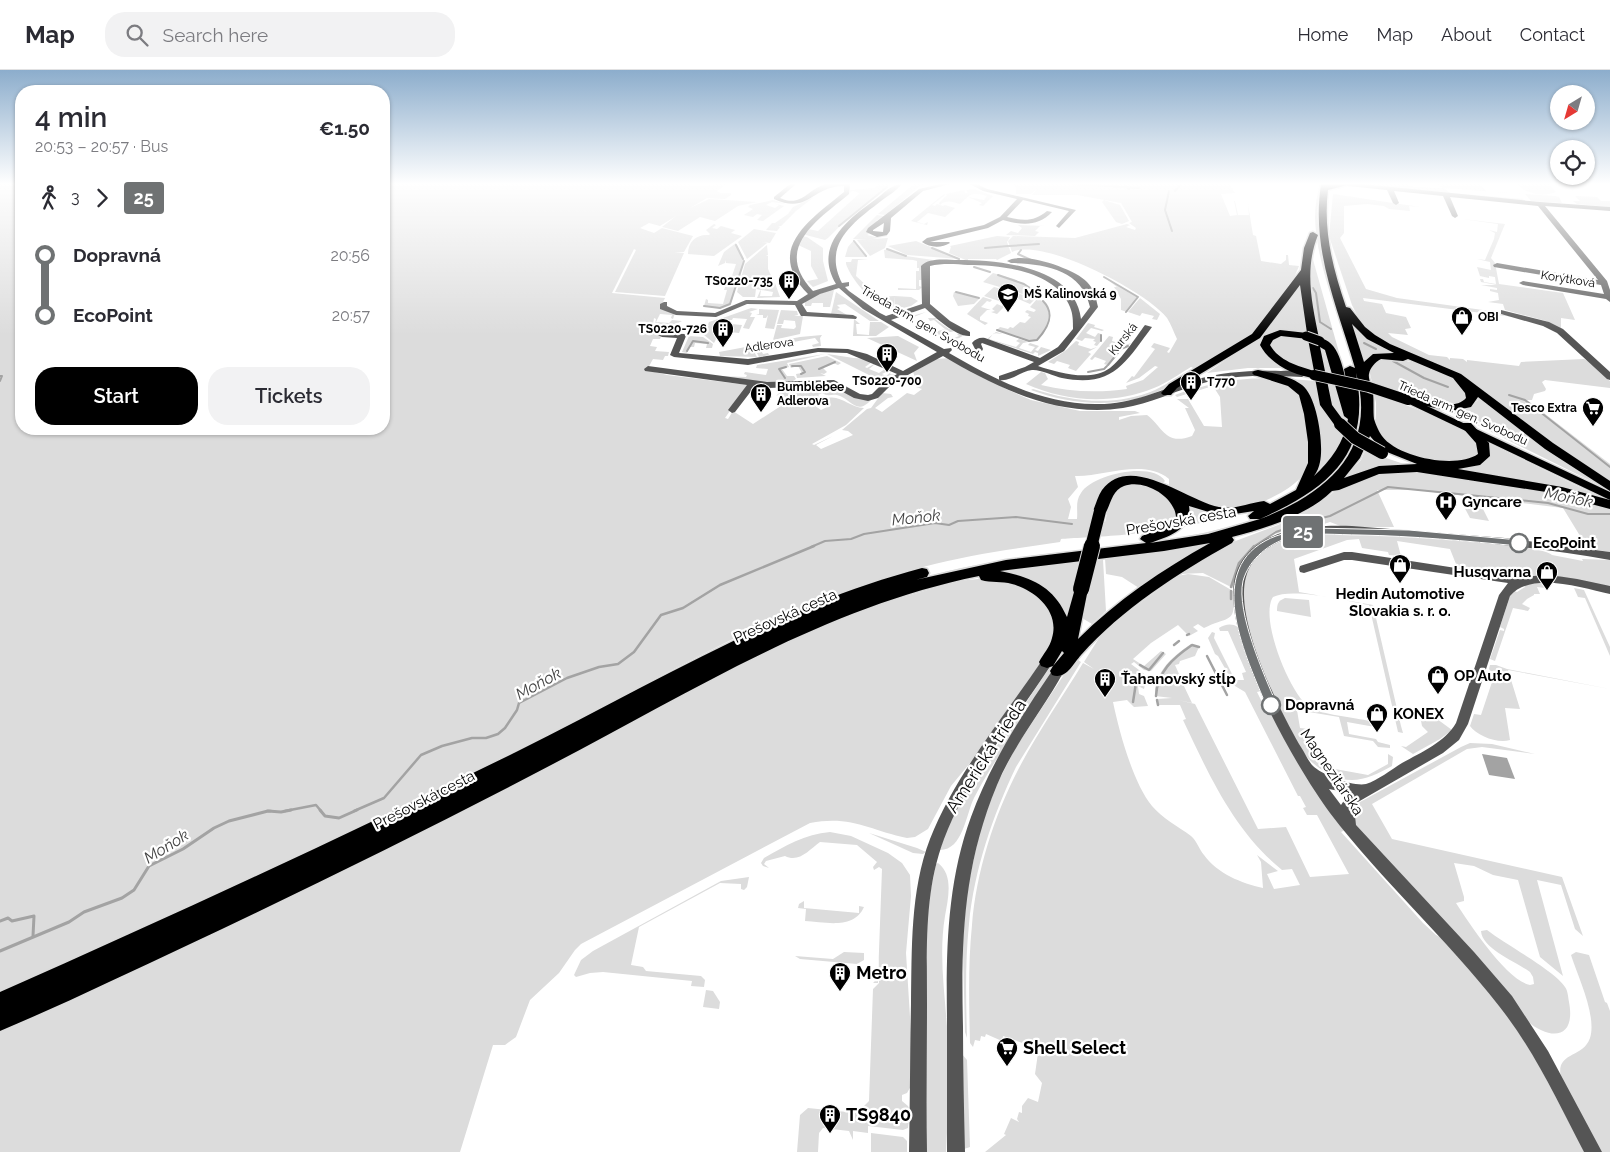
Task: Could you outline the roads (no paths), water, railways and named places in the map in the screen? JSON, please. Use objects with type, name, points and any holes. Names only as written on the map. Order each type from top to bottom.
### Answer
[{"type":"highway","name":"Prešovská cesta","points":[[0,1020],[259,902],[559,753],[772,640],[860,604],[942,578],[1035,561],[1186,543],[1251,527],[1279,517],[1323,491],[1351,462],[1363,439],[1368,418],[1368,398],[1322,234]]},
{"type":"highway","points":[[1313,235],[1310,241],[1306,270],[1305,295],[1326,406],[1340,424],[1355,438],[1382,453],[1450,472]]},
{"type":"highway","points":[[1053,667],[1066,655],[1100,512],[1108,490],[1120,483],[1137,481],[1164,487],[1206,508],[1222,512],[1244,511],[1261,505],[1274,507],[1301,493],[1333,465],[1344,450],[1353,430],[1357,405],[1352,376],[1313,235]]},
{"type":"highway","points":[[1167,392],[1173,386],[1256,336],[1306,270]]},
{"type":"highway","points":[[1340,302],[1361,329],[1371,337],[1386,346],[1457,376],[1556,450],[1610,487]]},
{"type":"highway","points":[[1306,373],[1274,358],[1266,348],[1265,343],[1268,338],[1280,333],[1306,336],[1320,341],[1329,348],[1333,354],[1353,430]]},
{"type":"highway","points":[[1363,376],[1367,364],[1372,359],[1380,356],[1398,357],[1418,362],[1447,374],[1463,384],[1472,396],[1469,404],[1455,408],[1408,400]]},
{"type":"highway","points":[[1258,373],[1294,384],[1303,391],[1309,401],[1314,461],[1301,493]]},
{"type":"highway","points":[[1368,418],[1376,437],[1386,447],[1415,459],[1447,465],[1473,463],[1484,456],[1486,450],[1484,445],[1467,426]]},
{"type":"highway","points":[[1323,491],[1361,474],[1387,469],[1407,468],[1450,472],[1546,488],[1610,505]]},
{"type":"highway","points":[[1147,539],[1173,528],[1183,519],[1184,511],[1181,503],[1164,487]]},
{"type":"highway","name":"Prešovská cesta","points":[[0,1003],[345,845],[550,744],[724,651],[804,614],[861,592],[942,568],[1030,552],[1147,539],[1209,529],[1274,507]]},
{"type":"highway","points":[[1053,667],[1117,612],[1197,556],[1251,527]]},
{"type":"highway","points":[[942,578],[996,575],[1018,579],[1036,587],[1054,606],[1061,627],[1053,667]]},
{"type":"main road","name":"Trieda arm. gen. Svobodu","points":[[1306,373],[1369,387],[1408,400],[1467,426],[1610,496]]},
{"type":"street","points":[[799,234],[794,248],[795,272],[812,294]]},
{"type":"street","name":"Trieda arm. gen. Svobodu","points":[[841,234],[833,247],[834,273],[852,298],[947,350],[1012,381],[1034,396],[1072,405],[1102,407],[1140,403],[1167,392],[1216,378],[1258,373],[1306,373]]},
{"type":"street","name":"Trieda arm. gen. Svobodu","points":[[844,285],[839,253],[850,234]]},
{"type":"street","points":[[947,243],[931,245],[925,242],[953,234]]},
{"type":"street","points":[[1565,234],[1605,282],[1610,298]]},
{"type":"street","points":[[967,334],[947,323],[926,305],[925,266],[927,264],[933,262],[992,263],[1020,261],[1043,264],[1066,272],[1080,280],[1092,294],[1094,307],[1090,316],[1077,329],[1064,347],[1012,381]]},
{"type":"street","points":[[992,263],[1023,269],[1042,277],[1059,288],[1068,296],[1074,306],[1078,318],[1077,329]]},
{"type":"street","points":[[1497,265],[1605,282]]},
{"type":"street","name":"Korýtková","points":[[1523,283],[1610,298]]},
{"type":"street","points":[[664,304],[663,307],[676,313],[713,316],[722,314],[746,302],[798,303],[812,294],[844,285]]},
{"type":"street","points":[[798,303],[804,314],[853,317]]},
{"type":"street","points":[[888,317],[926,305]]},
{"type":"street","points":[[1504,312],[1560,330],[1610,377]]},
{"type":"street","name":"Kurská","points":[[1030,368],[1069,378],[1108,373],[1114,369],[1148,327]]},
{"type":"street","name":"Adlerova","points":[[662,335],[682,336],[674,355],[748,362],[818,350],[848,352],[864,356],[903,374]]},
{"type":"street","points":[[979,349],[976,343],[982,340],[1040,361]]},
{"type":"street","name":"Trieda arm. gen. Svobodu","points":[[947,350],[973,368],[1012,381]]},
{"type":"street","points":[[648,369],[753,383],[780,385],[834,383],[857,396],[868,398],[875,396],[886,385],[903,374],[947,350]]},
{"type":"street","points":[[732,410],[753,383]]},
{"type":"street","name":"Magnezitárska","points":[[1593,1152],[1539,1049],[1506,1002],[1467,955],[1351,828],[1306,766],[1264,689],[1238,601],[1239,580],[1248,560],[1258,550],[1273,540],[1296,533],[1346,531],[1469,538],[1610,556]]},
{"type":"street","points":[[1304,569],[1344,556],[1352,556],[1519,580],[1548,579],[1610,590]]},
{"type":"street","points":[[1351,828],[1347,818],[1347,806],[1353,798],[1438,749],[1455,736],[1462,724],[1507,590],[1519,580]]},
{"type":"street","name":"Americká trieda","points":[[918,1152],[920,937],[923,896],[930,858],[946,819],[962,789],[1053,667]]},
{"type":"street","name":"Americká trieda","points":[[956,1152],[954,953],[956,921],[963,875],[980,810],[993,779],[1053,667]]},
{"type":"street","points":[[1306,766],[1318,776],[1334,785],[1366,790]]},
{"type":"waterway","points":[[854,241],[866,256]]},
{"type":"waterway","points":[[1009,246],[1039,244]]},
{"type":"waterway","points":[[736,245],[743,259]]},
{"type":"waterway","points":[[985,248],[1008,246]]},
{"type":"waterway","points":[[932,248],[959,259]]},
{"type":"waterway","points":[[887,249],[906,256]]},
{"type":"waterway","points":[[1021,250],[1018,254],[1031,260]]},
{"type":"waterway","points":[[704,306],[720,308],[730,304],[744,261]]},
{"type":"waterway","points":[[974,267],[990,272]]},
{"type":"waterway","points":[[998,275],[1024,284],[1039,294]]},
{"type":"waterway","points":[[1104,277],[1138,297],[1126,312]]},
{"type":"waterway","points":[[1313,288],[1316,293],[1320,322],[1331,329]]},
{"type":"waterway","points":[[956,292],[979,298]]},
{"type":"waterway","points":[[997,330],[1029,341],[1037,340],[1047,326],[1050,316],[1047,306],[1043,301]]},
{"type":"waterway","points":[[1101,335],[1101,341]]},
{"type":"waterway","points":[[687,351],[693,341],[708,343]]},
{"type":"waterway","points":[[1364,343],[1376,349]]},
{"type":"waterway","points":[[1108,365],[1121,349],[1128,346]]},
{"type":"waterway","points":[[1393,361],[1424,378],[1448,387]]},
{"type":"waterway","points":[[819,369],[835,362]]},
{"type":"waterway","points":[[792,366],[801,366],[805,372],[801,374]]},
{"type":"waterway","points":[[1088,372],[1104,369],[1107,366]]},
{"type":"waterway","points":[[785,378],[779,369],[786,367]]},
{"type":"waterway","points":[[0,376],[2,376],[0,381]]},
{"type":"waterway","points":[[1509,395],[1525,400],[1610,467]]},
{"type":"waterway","name":"Moňok","points":[[1293,521],[1306,522],[1330,516],[1388,487],[1548,503],[1588,514],[1610,514]]},
{"type":"waterway","name":"Moňok","points":[[811,547],[825,541],[851,539],[864,534],[935,523],[949,525],[958,521],[1016,517],[1072,524]]},
{"type":"waterway","name":"Moňok","points":[[1200,518],[1219,520]]},
{"type":"waterway","points":[[1253,547],[1276,532],[1301,523]]},
{"type":"waterway","name":"Moňok","points":[[354,811],[384,798],[421,755],[442,746],[472,738],[486,738],[498,734],[505,728],[517,710],[519,703],[567,678],[599,667],[618,664],[634,652],[661,615],[683,608],[720,585],[814,546]]},
{"type":"waterway","points":[[1231,587],[1239,563],[1253,547]]},
{"type":"waterway","points":[[1231,591],[1231,599]]},
{"type":"waterway","points":[[1174,645],[1179,641]]},
{"type":"waterway","points":[[1156,696],[1159,680],[1167,666],[1192,645],[1199,647]]},
{"type":"waterway","points":[[1140,665],[1149,670],[1163,653]]},
{"type":"waterway","points":[[1207,656],[1227,695]]},
{"type":"waterway","points":[[1133,702],[1136,683],[1144,677]]},
{"type":"waterway","points":[[1157,700],[1158,705]]},
{"type":"waterway","name":"Moňok","points":[[285,811],[316,805],[321,811]]},
{"type":"waterway","name":"Moňok","points":[[268,811],[281,812],[291,810]]},
{"type":"waterway","name":"Moňok","points":[[320,810],[325,816],[339,818],[357,810]]},
{"type":"waterway","name":"Moňok","points":[[0,951],[69,922],[84,912],[122,898],[134,890],[149,866],[183,849],[214,828],[229,821],[268,811]]},
{"type":"waterway","points":[[0,921],[8,918],[12,921],[34,916],[33,936]]},
{"type":"place","name":"TS0220-735","points":[[789,300]]},
{"type":"place","name":"MŠ Kalinovská 9","points":[[1008,313]]},
{"type":"place","name":"OBI","points":[[1462,336]]},
{"type":"place","name":"TS0220-726","points":[[723,348]]},
{"type":"place","name":"TS0220-700","points":[[887,373]]},
{"type":"place","name":"T770","points":[[1191,401]]},
{"type":"place","name":"Bumblebee Adlerova","points":[[761,413]]},
{"type":"place","name":"Tesco Extra","points":[[1593,427]]},
{"type":"place","name":"Gyncare","points":[[1446,521]]},
{"type":"place","name":"EcoPoint","points":[[1519,543]]},
{"type":"place","name":"Hedin Automotive Slovakia s. r. o.","points":[[1400,584]]},
{"type":"place","name":"Husqvarna","points":[[1547,591]]},
{"type":"place","name":"OP Auto","points":[[1438,695]]},
{"type":"place","name":"Ťahanovský stĺp","points":[[1105,698]]},
{"type":"place","name":"Dopravná","points":[[1271,705]]},
{"type":"place","name":"KONEX","points":[[1377,733]]},
{"type":"place","name":"Metro","points":[[840,992]]},
{"type":"place","name":"Shell Select","points":[[1007,1067]]},
{"type":"place","name":"TS9840","points":[[830,1134]]}]
